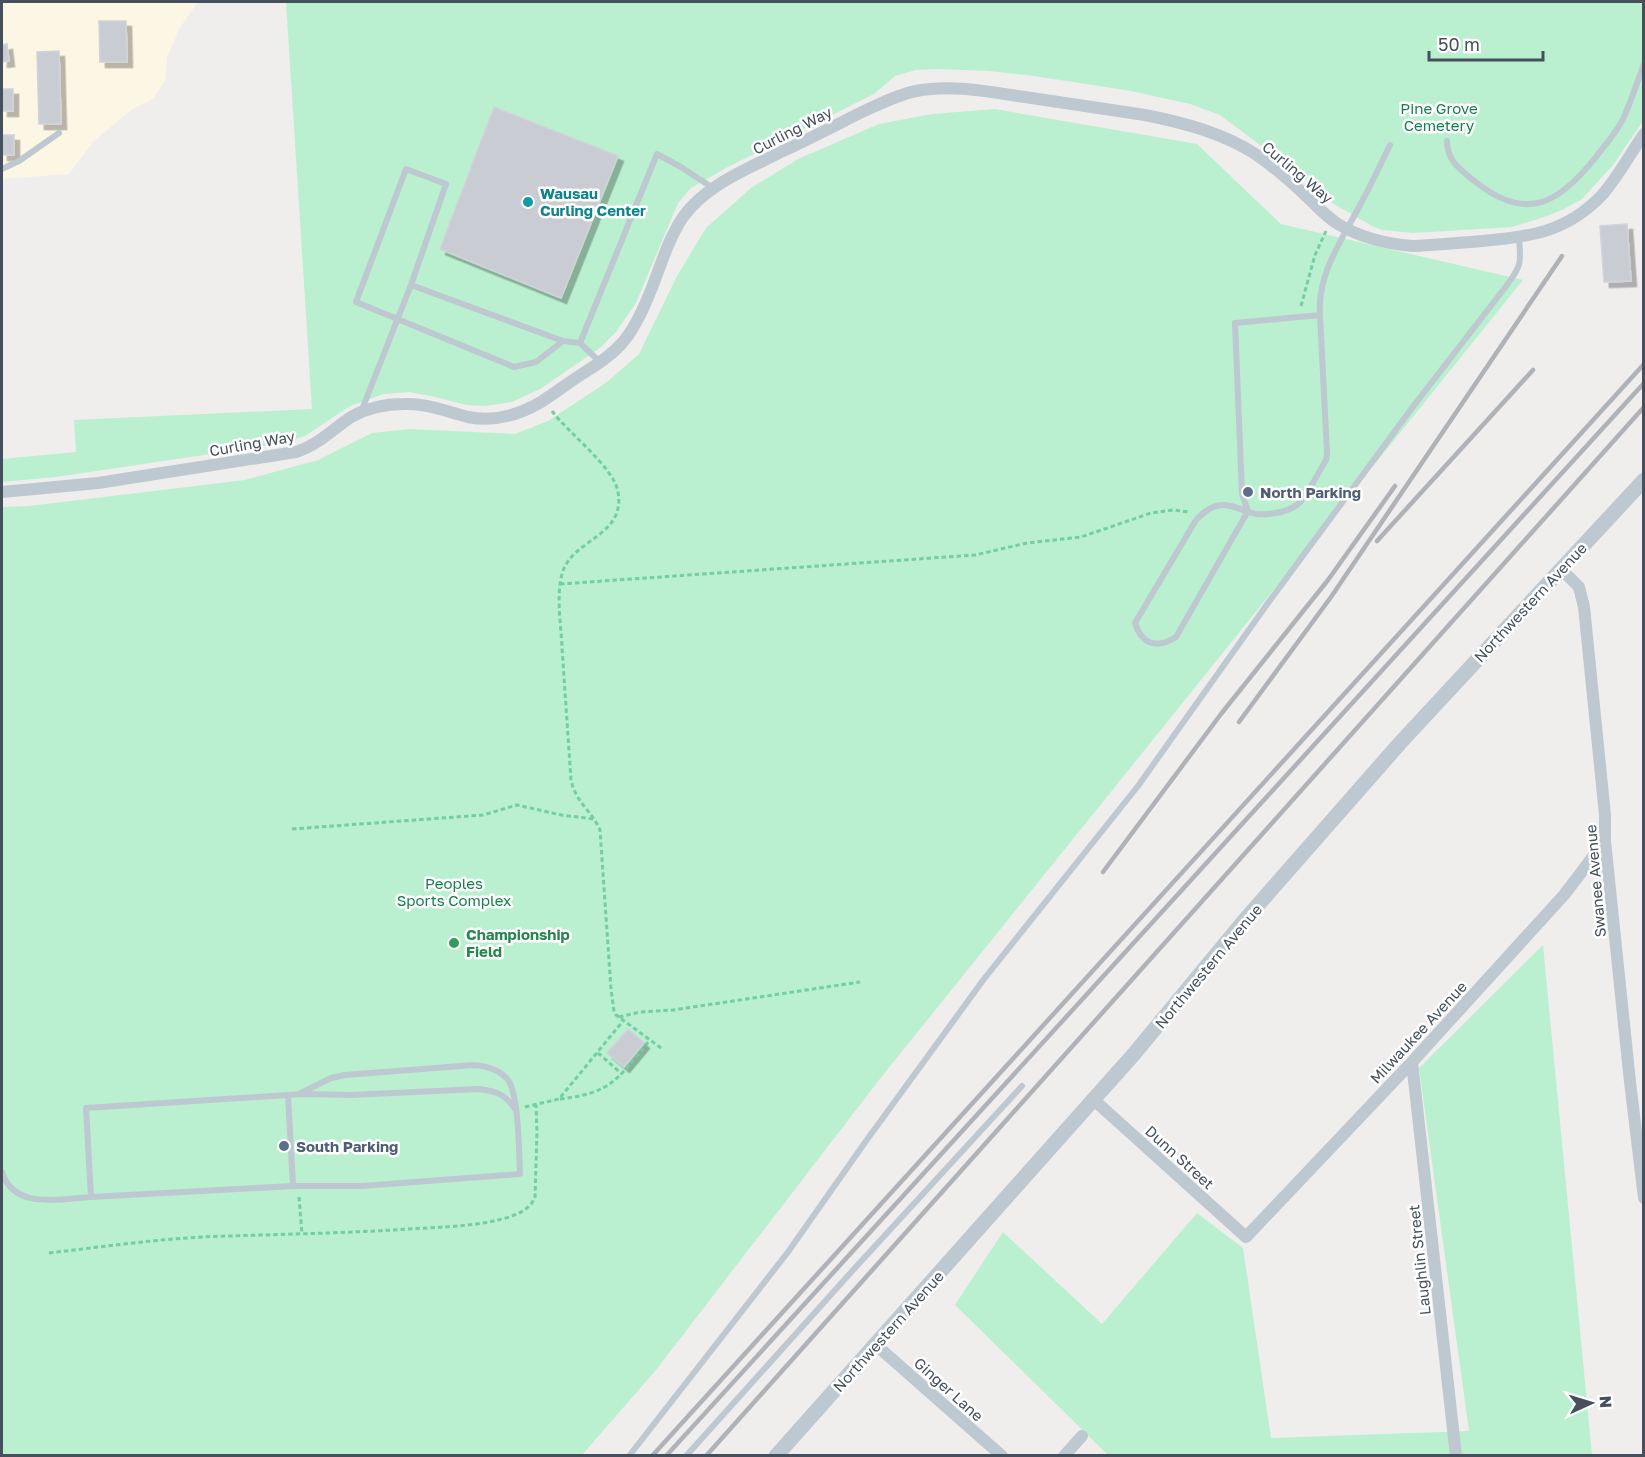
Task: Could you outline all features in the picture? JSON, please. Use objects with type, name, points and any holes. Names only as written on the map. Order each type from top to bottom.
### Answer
[{"type":"street","name":"Curling Way","points":[[2,492],[110,482],[286,454],[312,445],[361,412],[385,406],[414,404],[430,406],[471,417],[492,418],[518,413],[545,400],[623,343],[636,324],[679,224],[692,207],[714,188],[879,104],[914,92],[960,88],[1145,115],[1188,124],[1238,144],[1269,164],[1325,214],[1346,228],[1384,242],[1413,246],[1518,237],[1560,226],[1589,207],[1608,188],[1644,134]]},
{"type":"street","name":"Northwestern Avenue","points":[[777,1455],[1094,1100],[1243,922],[1384,761],[1644,480]]},
{"type":"street","name":"Swanee Avenue","points":[[1561,569],[1579,586],[1584,607],[1605,815],[1605,841],[1644,1198]]},
{"type":"street","name":"Milwaukee Avenue","points":[[1246,1237],[1412,1062],[1564,895],[1605,841]]},
{"type":"street","name":"Laughlin Street","points":[[1412,1062],[1456,1455]]},
{"type":"street","name":"Dunn Street","points":[[1094,1100],[1246,1237]]},
{"type":"street","name":"Ginger Lane","points":[[876,1345],[1002,1455]]},
{"type":"street","points":[[1064,1455],[1082,1436]]},
{"type":"lane","points":[[1447,141],[1447,150],[1453,162],[1502,200],[1521,205],[1544,201],[1566,188],[1582,174],[1616,130],[1632,98],[1644,64]]},
{"type":"lane","points":[[2,169],[19,161],[59,133]]},
{"type":"lane","points":[[1248,510],[1176,637],[1167,643],[1157,644],[1145,641],[1137,631],[1135,623],[1196,519],[1208,509],[1225,505],[1248,510],[1256,514],[1287,511],[1300,502],[1326,460],[1320,315],[1324,276],[1346,228],[1390,145]]},
{"type":"lane","points":[[580,343],[657,154],[714,188]]},
{"type":"lane","points":[[361,412],[398,320],[446,184],[406,170],[356,302],[398,320],[514,367],[536,362],[563,341]]},
{"type":"lane","points":[[629,1455],[788,1252],[984,979],[1138,786],[1268,603],[1412,408],[1517,272],[1521,263],[1518,237]]},
{"type":"lane","points":[[411,285],[563,341],[580,343],[600,362]]},
{"type":"lane","points":[[1248,510],[1242,494],[1235,323],[1320,315]]},
{"type":"lane","points":[[2,1172],[11,1189],[18,1194],[26,1198],[45,1200],[296,1185],[362,1186],[520,1174],[512,1086],[497,1071],[479,1066],[339,1076],[320,1082],[299,1094]]},
{"type":"lane","points":[[686,1455],[1022,1086]]},
{"type":"lane","points":[[91,1197],[86,1108],[299,1094],[351,1095],[478,1089],[504,1096],[509,1099],[515,1109]]},
{"type":"lane","points":[[288,1095],[296,1185]]},
{"type":"path","points":[[1301,306],[1314,259],[1326,231]]},
{"type":"path","points":[[545,400],[562,424],[613,477],[619,494],[618,508],[613,521],[566,563],[560,584],[560,618],[571,780],[578,799],[600,830],[614,1011],[623,1021],[661,1048]]},
{"type":"path","points":[[560,584],[975,555],[1026,543],[1081,537],[1161,511],[1203,513]]},
{"type":"path","points":[[292,829],[483,815],[517,805],[561,815],[594,819]]},
{"type":"path","points":[[619,1017],[633,1013],[673,1010],[860,981]]},
{"type":"path","points":[[559,1099],[623,1021]]},
{"type":"path","points":[[515,1109],[600,1091],[622,1074],[650,1040]]},
{"type":"path","points":[[598,1053],[622,1074]]},
{"type":"path","points":[[49,1253],[203,1237],[381,1231],[496,1221],[520,1213],[531,1204],[535,1197],[536,1105]]},
{"type":"path","points":[[296,1185],[302,1234]]},
{"type":"shaded area","points":[[2,2],[198,2],[181,26],[167,57],[165,81],[153,99],[131,110],[93,142],[69,174],[2,179]]},
{"type":"green space","name":"Pine Grove Cemetery","points":[[286,2],[1643,2],[1643,121],[1613,165],[1582,199],[1564,209],[1512,227],[1414,233],[1382,230],[1372,226],[1327,200],[1304,178],[1220,115],[1190,104],[1131,91],[1034,76],[989,71],[916,70],[895,76],[874,94],[691,188],[678,203],[636,303],[616,332],[600,348],[540,389],[512,402],[486,406],[467,405],[409,392],[384,394],[350,406],[305,436],[278,444],[56,477],[2,482],[2,459],[76,452],[74,420],[312,409]]},
{"type":"green space","name":"Peoples Sports Complex","points":[[995,109],[1197,144],[1281,224],[1523,280],[879,1080],[656,1370],[582,1455],[2,1456],[2,507],[29,506],[245,480],[318,460],[372,433],[410,429],[515,434],[548,421],[607,382],[639,354],[677,276],[706,228],[751,188],[798,159],[879,124],[932,114]]},
{"type":"green space","points":[[1543,945],[1592,1455],[1108,1455],[955,1305],[1003,1232],[1102,1324],[1197,1213],[1243,1248],[1271,1438],[1469,1431],[1419,1068]]},
{"type":"building","points":[[99,21],[126,21],[127,62],[100,62]]},
{"type":"building","points":[[7,44],[9,61],[2,62],[2,45]]},
{"type":"building","points":[[59,51],[61,124],[39,124],[37,52]]},
{"type":"building","points":[[2,89],[13,89],[13,111],[2,111]]},
{"type":"building","name":"Wausau Curling Center","points":[[494,107],[618,156],[561,298],[440,249]]},
{"type":"building","points":[[2,135],[14,135],[14,155],[2,155]]},
{"type":"building","points":[[1627,224],[1631,281],[1604,282],[1600,226]]},
{"type":"building","points":[[628,1029],[644,1043],[624,1067],[607,1053]]},
{"type":"railway","points":[[1239,722],[1331,597],[1562,256]]},
{"type":"railway","points":[[652,1456],[1644,364]]},
{"type":"railway","points":[[1377,541],[1533,370]]},
{"type":"railway","points":[[666,1456],[1644,383]]},
{"type":"railway","points":[[706,1456],[1644,407]]},
{"type":"railway","points":[[1103,872],[1221,714],[1328,580],[1395,486]]},
{"type":"place","name":"Wausau Curling Center","points":[[528,202]]},
{"type":"place","name":"North Parking","points":[[1248,492]]},
{"type":"place","name":"Championship Field","points":[[454,943]]},
{"type":"place","name":"South Parking","points":[[284,1146]]}]
